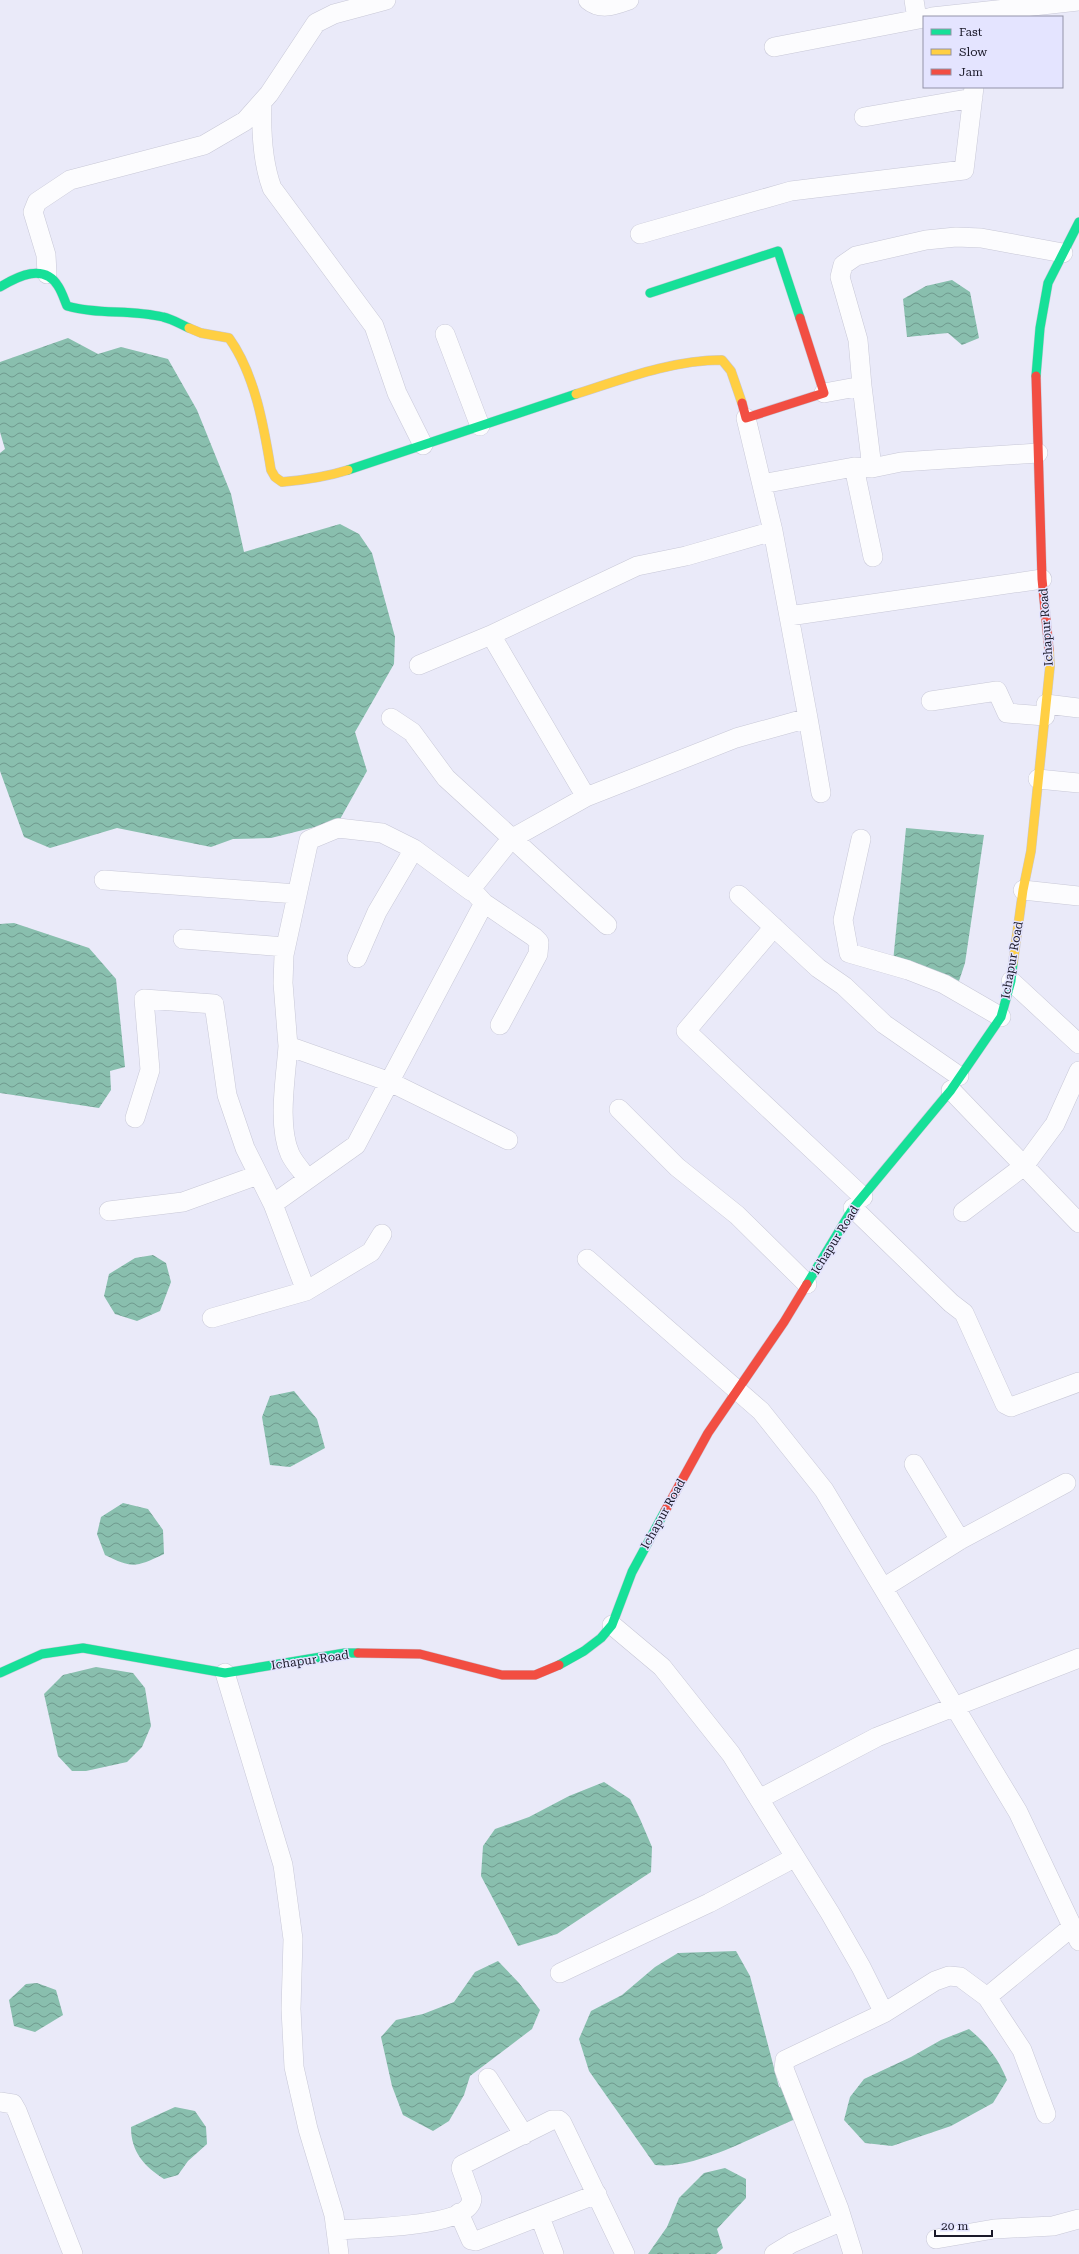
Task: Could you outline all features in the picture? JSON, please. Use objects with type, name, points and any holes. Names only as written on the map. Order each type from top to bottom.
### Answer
[{"type":"street","points":[[47,274],[46,255],[34,212],[37,202],[70,180],[204,145],[245,121],[262,103],[316,23],[334,14],[386,0]]},
{"type":"street","points":[[588,0],[598,7],[611,6],[629,0]]},
{"type":"street","points":[[914,0],[923,16]]},
{"type":"street","points":[[955,16],[1079,1]]},
{"type":"street","points":[[774,47],[923,18]]},
{"type":"street","points":[[640,234],[791,191],[964,170],[974,92],[864,117]]},
{"type":"street","points":[[262,103],[261,134],[267,176],[272,188],[374,326],[397,392],[423,445]]},
{"type":"street","name":"Ichapur Road","points":[[0,1673],[42,1654],[83,1648],[225,1673],[352,1653],[420,1654],[502,1675],[535,1675],[568,1661],[584,1651],[601,1638],[612,1625],[632,1572],[708,1433],[784,1322],[858,1203],[955,1083],[1001,1017],[1011,981],[1023,890],[1031,851],[1050,666],[1042,579],[1035,383],[1040,328],[1048,283],[1079,222]]},
{"type":"street","points":[[872,468],[858,340],[840,277],[842,265],[856,256],[926,240],[956,237],[981,238],[1063,252]]},
{"type":"street","points":[[650,293],[778,251],[824,393]]},
{"type":"street","points":[[0,287],[14,279],[32,273],[47,274],[57,283],[66,306],[84,310],[121,312],[162,317],[201,333],[229,338],[237,349],[262,415],[271,470],[275,477],[282,482],[321,478],[480,426],[670,367],[713,357],[723,361],[731,370],[746,418],[773,531],[821,793]]},
{"type":"street","points":[[445,334],[480,426]]},
{"type":"street","points":[[746,418],[824,393],[862,386]]},
{"type":"street","points":[[762,484],[854,468],[872,468],[901,462],[1038,453]]},
{"type":"street","points":[[854,468],[873,557]]},
{"type":"street","points":[[419,665],[491,635],[637,566],[686,556],[773,531]]},
{"type":"street","points":[[789,616],[1042,579]]},
{"type":"street","points":[[491,635],[586,797]]},
{"type":"street","points":[[931,701],[997,691],[1007,713],[1079,708]]},
{"type":"street","points":[[391,718],[412,732],[446,778],[511,839],[607,925]]},
{"type":"street","points":[[273,1204],[356,1145],[390,1082],[477,897],[511,839],[586,797],[736,738],[808,718]]},
{"type":"street","points":[[1038,779],[1079,783]]},
{"type":"street","points":[[308,1179],[290,1154],[285,1139],[283,1113],[288,1046],[283,983],[285,947],[309,840],[338,828],[382,833],[414,849],[538,942],[538,954],[500,1025]]},
{"type":"street","points":[[861,839],[843,920],[848,953],[908,970],[944,984],[1001,1017]]},
{"type":"street","points":[[357,958],[377,912],[414,849]]},
{"type":"street","points":[[104,880],[297,894]]},
{"type":"street","points":[[1023,890],[1079,896]]},
{"type":"street","points":[[739,895],[818,968],[844,986],[884,1024],[955,1083],[1024,1166],[1079,1222]]},
{"type":"street","points":[[774,927],[686,1031],[858,1203],[951,1303],[964,1313],[1005,1404],[1011,1407],[1079,1382]]},
{"type":"street","points":[[183,939],[285,947]]},
{"type":"street","points":[[1011,981],[1079,1044]]},
{"type":"street","points":[[135,1118],[150,1070],[144,999],[214,1004],[227,1095],[245,1148],[273,1204],[306,1292]]},
{"type":"street","points":[[288,1046],[390,1082],[508,1140]]},
{"type":"street","points":[[963,1212],[1024,1166],[1055,1124],[1079,1071]]},
{"type":"street","points":[[620,1109],[677,1167],[737,1215],[807,1284]]},
{"type":"street","points":[[109,1211],[183,1202],[258,1175]]},
{"type":"street","points":[[212,1318],[306,1292],[371,1252],[382,1234]]},
{"type":"street","points":[[588,1259],[761,1411],[824,1490],[1018,1812],[1076,1934],[986,1997]]},
{"type":"street","points":[[914,1464],[960,1540]]},
{"type":"street","points":[[883,1588],[960,1540],[1066,1482]]},
{"type":"street","points":[[612,1625],[662,1667],[731,1754],[794,1858],[830,1913],[861,1967],[884,2013]]},
{"type":"street","points":[[759,1799],[877,1737],[1079,1658]]},
{"type":"street","points":[[225,1673],[283,1864],[292,1939],[290,2009],[294,2067],[308,2129],[334,2215],[339,2254]]},
{"type":"street","points":[[560,1973],[709,1903],[794,1858]]},
{"type":"street","points":[[853,2254],[842,2220],[789,2083],[784,2063],[792,2056],[884,2013],[935,1981],[949,1976],[960,1977],[986,1997],[1022,2050],[1046,2114]]},
{"type":"street","points":[[488,2078],[524,2135]]},
{"type":"street","points":[[0,2102],[13,2104],[17,2111],[72,2254]]},
{"type":"street","points":[[336,2230],[432,2222],[460,2213],[468,2208],[472,2199],[461,2168],[462,2165],[552,2120],[559,2120],[597,2194],[625,2254]]},
{"type":"street","points":[[460,2213],[468,2236],[471,2240],[476,2241],[597,2194]]},
{"type":"street","points":[[540,2217],[554,2254]]},
{"type":"street","points":[[936,2239],[994,2228],[1053,2226],[1079,2219]]},
{"type":"street","points":[[774,2254],[792,2243],[842,2220]]},
{"type":"water","points":[[952,280],[970,292],[979,338],[962,345],[948,333],[907,337],[903,299],[926,286]]},
{"type":"water","points":[[68,338],[98,354],[121,347],[168,359],[197,410],[231,494],[244,552],[340,524],[359,534],[372,553],[395,637],[394,664],[355,732],[367,771],[339,821],[271,838],[233,839],[211,847],[117,828],[50,848],[24,837],[0,771],[0,453],[5,449],[0,432],[0,362]]},
{"type":"water","points":[[906,828],[984,835],[965,963],[959,981],[893,962]]},
{"type":"water","points":[[14,923],[89,948],[116,979],[125,1067],[110,1071],[111,1090],[99,1108],[0,1093],[0,924]]},
{"type":"water","points":[[153,1255],[166,1263],[171,1282],[160,1311],[137,1321],[115,1314],[104,1296],[109,1274],[135,1258]]},
{"type":"water","points":[[294,1391],[317,1419],[325,1448],[290,1467],[270,1465],[262,1417],[270,1396]]},
{"type":"water","points":[[123,1503],[148,1509],[163,1530],[164,1554],[147,1562],[134,1565],[122,1563],[105,1555],[97,1534],[101,1517]]},
{"type":"water","points":[[96,1667],[133,1673],[145,1688],[151,1726],[142,1747],[127,1762],[86,1771],[72,1771],[58,1756],[44,1694],[63,1675]]},
{"type":"water","points":[[604,1782],[630,1799],[652,1847],[651,1872],[557,1934],[518,1946],[481,1876],[483,1846],[495,1829],[529,1817],[569,1796]]},
{"type":"water","points":[[736,1951],[750,1976],[779,2087],[792,2091],[798,2118],[708,2157],[672,2165],[655,2165],[589,2071],[579,2039],[591,2011],[622,1995],[655,1967],[678,1953]]},
{"type":"water","points":[[498,1961],[519,1983],[540,2010],[532,2029],[470,2076],[464,2095],[449,2121],[433,2131],[403,2115],[392,2086],[381,2037],[396,2020],[423,2014],[454,2002],[475,1972]]},
{"type":"water","points":[[37,1983],[56,1990],[63,2015],[35,2032],[14,2026],[9,2000],[26,1984]]},
{"type":"water","points":[[969,2029],[991,2052],[1000,2065],[1007,2080],[993,2103],[951,2126],[892,2146],[865,2143],[844,2120],[850,2097],[864,2079],[911,2057],[941,2040]]},
{"type":"water","points":[[175,2107],[195,2111],[206,2127],[207,2144],[188,2161],[178,2175],[164,2179],[150,2169],[140,2158],[133,2144],[131,2127]]},
{"type":"water","points":[[725,2168],[746,2179],[746,2198],[717,2229],[723,2248],[716,2254],[648,2254],[667,2227],[679,2198],[704,2173]]},
{"type":"traffic: fast","points":[[1036,376],[1040,328],[1048,283],[1079,222]]},
{"type":"traffic: fast","points":[[650,293],[778,251],[800,318]]},
{"type":"traffic: fast","points":[[0,287],[23,276],[38,273],[46,275],[52,279],[62,293],[67,306],[79,309],[139,313],[163,317],[189,328]]},
{"type":"traffic: fast","points":[[348,470],[576,394]]},
{"type":"traffic: fast","points":[[807,1284],[853,1208],[951,1090],[1001,1017],[1011,981],[1013,963]]},
{"type":"traffic: fast","points":[[559,1665],[584,1651],[601,1638],[612,1625],[632,1572],[665,1511]]},
{"type":"traffic: fast","points":[[0,1673],[42,1654],[83,1648],[225,1673],[345,1653],[358,1653]]},
{"type":"traffic: slow","points":[[189,328],[201,333],[229,338],[238,352],[252,384],[265,436],[271,470],[275,477],[282,482],[324,476],[348,470]]},
{"type":"traffic: slow","points":[[576,394],[648,371],[685,363],[722,360],[731,371],[742,403]]},
{"type":"traffic: slow","points":[[1013,963],[1023,890],[1031,851],[1050,666],[1049,650]]},
{"type":"traffic: jam","points":[[742,403],[746,418],[824,393],[800,318]]},
{"type":"traffic: jam","points":[[1036,376],[1042,579],[1049,650]]},
{"type":"traffic: jam","points":[[665,1511],[708,1433],[784,1322],[807,1284]]},
{"type":"traffic: jam","points":[[358,1653],[420,1654],[502,1675],[535,1675],[559,1665]]}]
